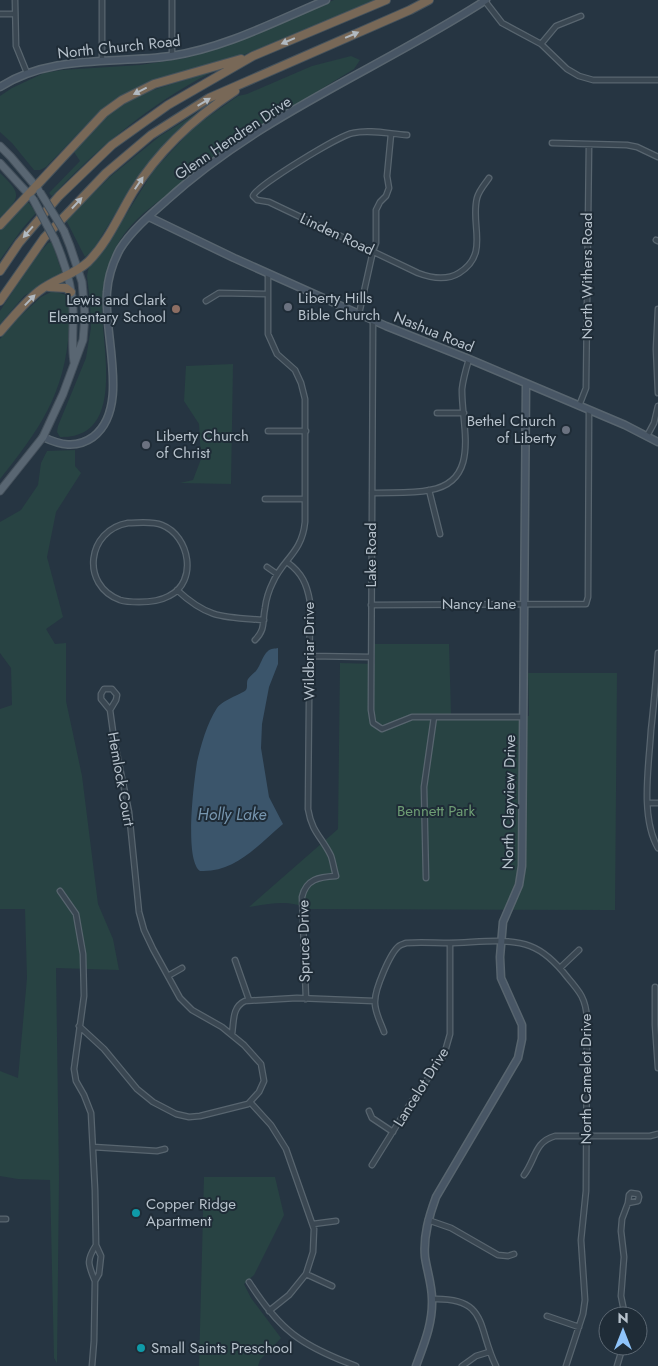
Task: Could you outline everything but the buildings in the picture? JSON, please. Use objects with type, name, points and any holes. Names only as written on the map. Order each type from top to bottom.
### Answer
[{"type":"highway","points":[[0,271],[19,243],[59,196],[112,145],[168,104],[253,56],[386,0]]},
{"type":"highway","points":[[0,301],[44,238],[106,173],[151,135],[201,103],[429,0]]},
{"type":"highway","points":[[0,225],[31,197],[104,113],[122,100],[154,84],[253,56]]},
{"type":"highway","points":[[0,332],[39,291],[87,263],[102,245],[148,170],[163,152],[180,134],[216,103],[253,78]]},
{"type":"highway","points":[[44,288],[60,287],[66,288],[71,292]]},
{"type":"main road","points":[[0,146],[38,189],[64,232],[78,269],[83,290],[85,316],[82,340],[75,364],[43,437],[0,492]]},
{"type":"main road","points":[[0,163],[31,197],[55,240],[71,292],[73,309],[72,348],[75,364]]},
{"type":"street","points":[[15,0],[16,46],[27,73]]},
{"type":"street","points":[[102,0],[102,61]]},
{"type":"street","points":[[172,0],[172,56]]},
{"type":"street","name":"North Church Road","points":[[0,87],[27,73],[55,65],[172,56],[222,43],[326,0]]},
{"type":"street","points":[[486,0],[502,23],[541,44],[567,69],[586,78],[658,80]]},
{"type":"street","name":"Glenn Hendren Drive","points":[[43,437],[66,445],[81,443],[97,433],[104,426],[108,418],[113,396],[107,305],[109,280],[120,250],[131,234],[148,217],[191,179],[260,131],[486,0]]},
{"type":"street","points":[[0,14],[15,14]]},
{"type":"street","points":[[541,44],[556,26],[581,16]]},
{"type":"street","name":"Linden Road","points":[[391,134],[362,132],[343,135],[256,190],[253,196],[430,278],[449,277],[461,272],[474,259],[477,242],[477,198],[489,178]]},
{"type":"street","points":[[359,314],[376,243],[376,210],[389,188],[387,176],[391,134],[407,135]]},
{"type":"street","points":[[552,144],[631,145],[658,157]]},
{"type":"street","name":"North Withers Road","points":[[579,406],[586,388],[589,144]]},
{"type":"street","name":"Nashua Road","points":[[148,217],[359,314],[625,425],[658,442]]},
{"type":"street","points":[[255,640],[261,633],[264,609],[277,574],[288,562],[303,534],[306,499],[305,399],[295,370],[274,349],[268,334],[268,273]]},
{"type":"street","points":[[206,301],[219,293],[267,294]]},
{"type":"street","points":[[658,309],[658,393]]},
{"type":"street","name":"Lake Road","points":[[373,320],[372,718],[375,725],[382,729],[412,717],[434,717]]},
{"type":"street","points":[[372,493],[429,490],[441,487],[450,481],[461,466],[466,450],[462,388],[469,359]]},
{"type":"street","name":"North Clayview Drive","points":[[416,1366],[429,1330],[432,1299],[424,1243],[428,1220],[436,1197],[518,1058],[522,1039],[522,1025],[502,978],[500,957],[503,922],[519,886],[522,866],[526,384]]},
{"type":"street","points":[[646,436],[654,423],[658,406]]},
{"type":"street","name":"Nancy Lane","points":[[371,605],[586,604],[588,597],[589,410]]},
{"type":"street","points":[[436,413],[464,413]]},
{"type":"street","points":[[268,431],[306,431]]},
{"type":"street","points":[[429,490],[440,534]]},
{"type":"street","points":[[265,499],[306,499]]},
{"type":"street","points":[[151,523],[164,525],[180,537],[185,549],[187,568],[177,590],[172,595],[152,602],[122,600],[111,595],[102,588],[95,574],[94,561],[98,542],[112,528],[124,524],[151,523]]},
{"type":"street","name":"Wildbriar Drive","points":[[288,562],[303,576],[311,607],[308,809],[313,828],[330,855],[336,876]]},
{"type":"street","points":[[266,567],[277,574]]},
{"type":"street","points":[[177,590],[202,610],[219,616],[264,620]]},
{"type":"street","points":[[658,653],[648,772],[648,803],[653,840],[658,848]]},
{"type":"street","points":[[310,656],[371,657]]},
{"type":"street","name":"Hemlock Court","points":[[110,710],[117,695],[112,689],[107,688],[102,691],[100,697],[110,710],[129,812],[141,922],[153,949],[180,998],[192,1010],[232,1034]]},
{"type":"street","points":[[426,878],[424,787],[434,717],[523,717]]},
{"type":"street","points":[[651,738],[658,739]]},
{"type":"street","points":[[648,803],[658,803]]},
{"type":"street","name":"Spruce Drive","points":[[306,999],[301,903],[303,892],[307,885],[317,878],[336,876]]},
{"type":"street","points":[[60,891],[76,914],[82,946],[84,996],[74,1069],[76,1081],[91,1113],[96,1245],[101,1256],[101,1267],[95,1281],[92,1366]]},
{"type":"street","name":"North Camelot Drive","points":[[374,1001],[381,980],[398,947],[409,942],[516,942],[531,946],[542,952],[560,968],[582,994],[586,1008],[586,1191],[581,1240],[585,1300],[583,1314],[566,1366]]},
{"type":"street","name":"Lancelot Drive","points":[[372,1165],[410,1104],[444,1055],[449,1042],[450,943]]},
{"type":"street","points":[[560,968],[579,950]]},
{"type":"street","points":[[235,960],[250,1000]]},
{"type":"street","points":[[168,976],[182,968]]},
{"type":"street","points":[[655,987],[655,1033],[658,1068]]},
{"type":"street","points":[[79,1026],[104,1049],[141,1093],[153,1102],[176,1114],[189,1117],[237,1108],[250,1102],[264,1081],[263,1070],[258,1059],[232,1034],[235,1010],[242,1002],[250,1000],[306,999],[374,1001],[384,1032]]},
{"type":"street","points":[[250,1102],[271,1125],[286,1149],[313,1224],[313,1252],[306,1274],[289,1295],[269,1310]]},
{"type":"street","points":[[368,1111],[372,1118],[393,1132]]},
{"type":"street","points":[[524,1175],[544,1140],[558,1136],[650,1136],[658,1134]]},
{"type":"street","points":[[93,1147],[157,1151],[165,1149]]},
{"type":"street","points":[[623,1306],[621,1296],[624,1257],[621,1231],[622,1219],[628,1203]]},
{"type":"street","points":[[0,1219],[6,1219]]},
{"type":"street","points":[[428,1220],[451,1228],[498,1255],[508,1256],[514,1254]]},
{"type":"street","points":[[313,1224],[336,1221]]},
{"type":"street","points":[[95,1281],[88,1259],[96,1245]]},
{"type":"street","points":[[306,1274],[332,1286]]},
{"type":"street","points":[[249,1282],[269,1310],[286,1329],[307,1345],[327,1356],[356,1366]]},
{"type":"street","points":[[432,1299],[448,1298],[456,1300],[474,1310],[481,1321],[489,1352],[496,1366]]},
{"type":"street","points":[[547,1316],[579,1327]]},
{"type":"street","points":[[462,1366],[476,1356],[489,1352]]},
{"type":"green space","points":[[334,0],[377,0],[241,56],[118,99],[93,118],[46,167],[40,170],[34,170],[12,143],[0,132],[0,96],[12,88],[44,73],[140,65],[186,58],[227,45]]},
{"type":"green space","points":[[351,56],[360,60],[354,69],[249,135],[161,199],[128,229],[119,241],[113,254],[106,273],[102,298],[106,387],[102,407],[95,423],[81,434],[60,437],[57,432],[58,426],[86,358],[91,328],[87,276],[89,266],[110,240],[154,170],[195,126],[238,96],[247,94],[312,66]]},
{"type":"green space","points":[[209,72],[166,99],[126,128],[52,196],[49,193],[80,161],[74,152],[111,112],[138,95]]},
{"type":"green space","points":[[213,103],[159,152],[136,180],[93,250],[85,257],[66,220],[111,176],[160,136]]},
{"type":"green space","points":[[0,173],[12,186],[16,196],[12,205],[0,218]]},
{"type":"green space","points":[[26,203],[29,203],[36,213],[0,260],[0,229]]},
{"type":"green space","points":[[52,242],[62,273],[24,296],[0,324],[0,311],[31,263],[48,243]]},
{"type":"green space","points":[[53,291],[66,295],[70,307],[70,320],[62,373],[48,410],[27,444],[0,479],[0,339],[15,321],[41,297]]},
{"type":"green space","points":[[233,364],[231,484],[180,483],[193,480],[201,459],[199,424],[184,401],[186,366]]},
{"type":"green space","points":[[75,450],[75,466],[81,473],[56,512],[47,557],[63,617],[46,629],[55,644],[66,643],[66,701],[82,776],[98,904],[113,939],[119,970],[56,968],[59,1177],[57,1363],[54,1358],[50,1180],[18,1179],[0,1176],[0,1071],[18,1078],[27,978],[25,909],[0,909],[0,709],[12,705],[11,668],[0,653],[0,522],[21,510],[38,485],[41,463],[47,451]]},
{"type":"green space","name":"Bennett Park","points":[[374,644],[449,644],[451,714],[529,716],[528,673],[617,673],[615,910],[308,909],[286,903],[249,907],[338,829],[340,663],[375,664]]},
{"type":"green space","points":[[204,1177],[275,1177],[284,1215],[254,1275],[244,1284],[251,1298],[281,1338],[260,1360],[258,1366],[199,1366]]},
{"type":"water","name":"Holly Lake","points":[[278,648],[278,664],[269,687],[262,724],[261,748],[269,797],[283,824],[255,849],[235,863],[213,870],[200,871],[195,864],[192,852],[191,820],[197,762],[205,734],[217,708],[246,690],[248,679],[258,669],[266,653],[270,649]]},
{"type":"place","name":"Liberty Hills Bible Church","points":[[288,307]]},
{"type":"place","name":"Lewis and Clark Elementary School","points":[[176,309]]},
{"type":"place","name":"Bethel Church of Liberty","points":[[566,430]]},
{"type":"place","name":"Liberty Church of Christ","points":[[146,445]]},
{"type":"place","name":"Copper Ridge Apartment","points":[[136,1213]]},
{"type":"place","name":"Small Saints Preschool","points":[[141,1348]]}]
